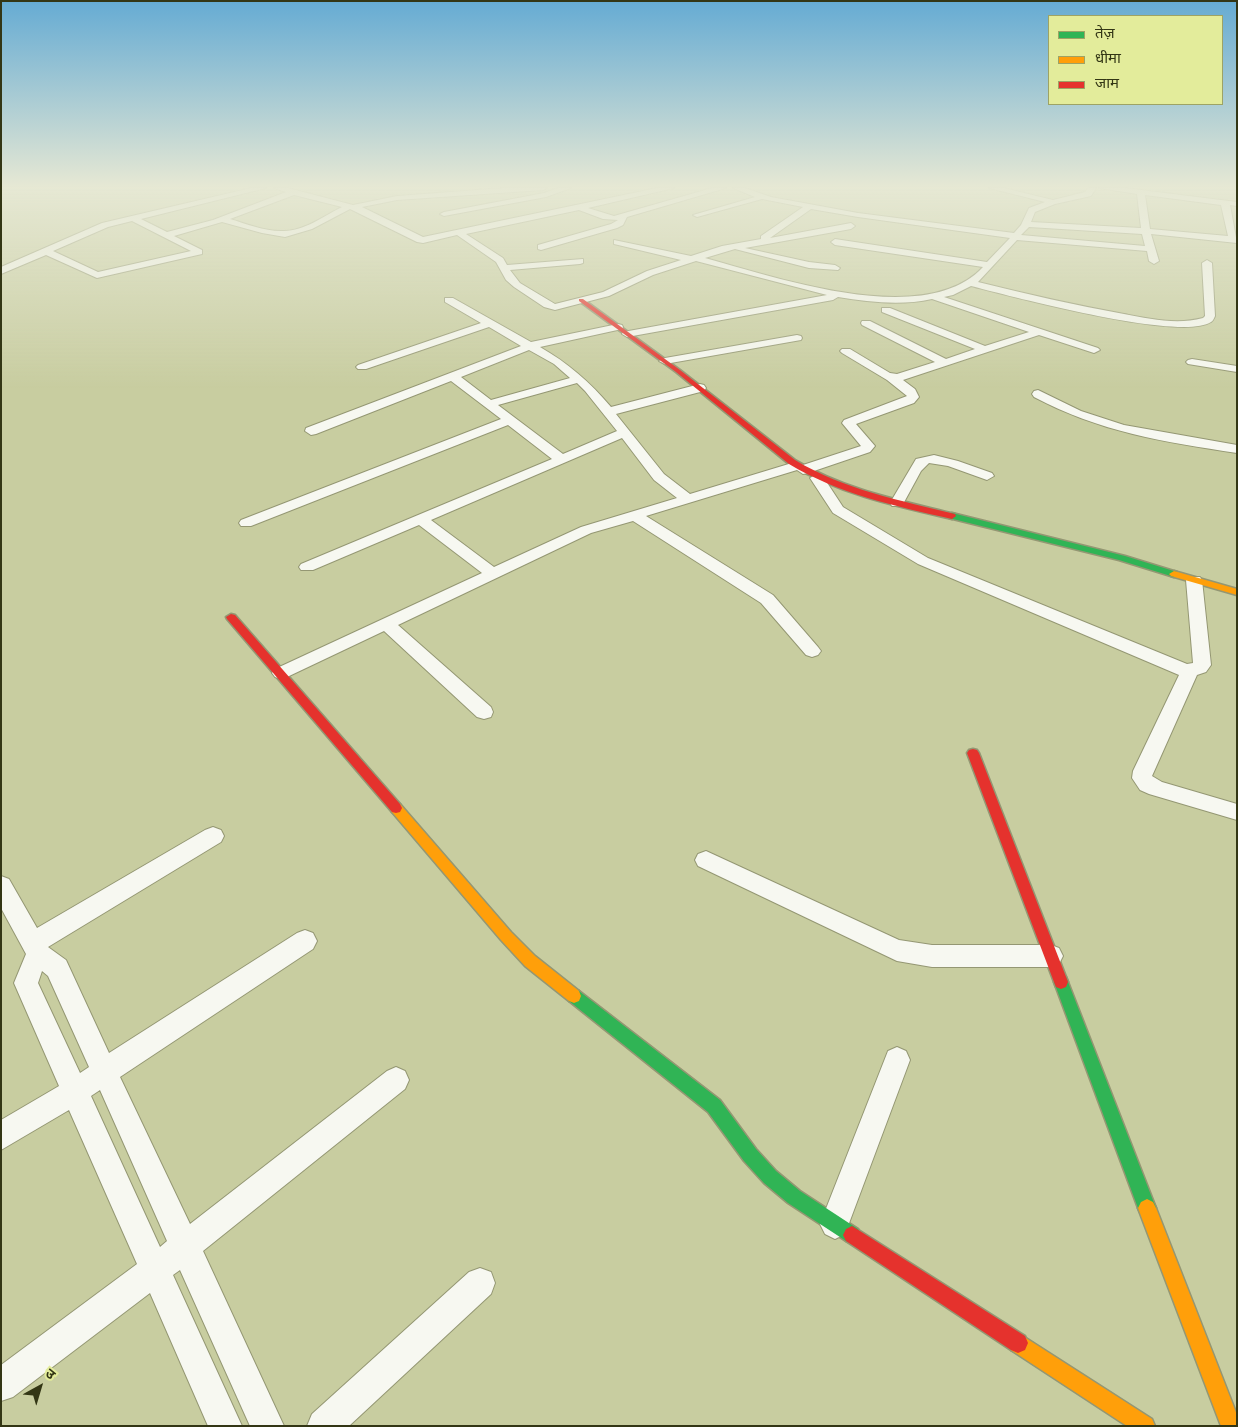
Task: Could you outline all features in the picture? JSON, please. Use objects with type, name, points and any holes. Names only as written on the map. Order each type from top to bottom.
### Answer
[{"type":"street","points":[[1,271],[37,255]]},
{"type":"street","points":[[53,255],[97,275],[187,255]]},
{"type":"street","points":[[492,255],[500,260],[513,282],[548,305],[555,307],[606,294],[650,273],[705,255]]},
{"type":"street","points":[[678,255],[841,295],[890,299],[946,295],[972,283],[998,255]]},
{"type":"street","points":[[771,255],[835,268]]},
{"type":"street","points":[[907,255],[989,265]]},
{"type":"street","points":[[1152,255],[1154,262]]},
{"type":"street","points":[[505,268],[580,261]]},
{"type":"street","points":[[972,283],[1086,311],[1154,322],[1186,324],[1207,320],[1210,316],[1207,264]]},
{"type":"street","points":[[627,334],[841,295]]},
{"type":"street","points":[[933,297],[1094,350]]},
{"type":"street","points":[[449,300],[558,362],[579,379],[659,477],[687,499]]},
{"type":"street","points":[[581,300],[700,388],[806,471],[838,510],[923,561],[1176,668],[1190,671],[1198,670],[1202,665],[1194,580]]},
{"type":"street","points":[[886,310],[986,350]]},
{"type":"street","points":[[362,367],[490,323]]},
{"type":"street","points":[[866,323],[946,363]]},
{"type":"street","points":[[312,431],[530,346],[618,327]]},
{"type":"street","points":[[892,378],[903,377],[1039,332]]},
{"type":"street","points":[[665,362],[797,338]]},
{"type":"street","points":[[281,673],[586,530],[687,499],[806,471],[865,449],[868,446],[848,423],[910,400],[913,396],[911,392],[892,378],[846,351]]},
{"type":"street","points":[[1192,362],[1237,369]]},
{"type":"street","points":[[452,376],[562,460]]},
{"type":"street","points":[[490,404],[579,379]]},
{"type":"street","points":[[607,412],[700,388]]},
{"type":"street","points":[[1038,394],[1067,409],[1106,424],[1237,449]]},
{"type":"street","points":[[246,523],[510,420]]},
{"type":"street","points":[[307,567],[624,433]]},
{"type":"street","points":[[898,503],[922,461],[930,458],[945,461],[987,476]]},
{"type":"street","points":[[806,471],[849,490],[1122,558],[1237,592]]},
{"type":"street","points":[[634,515],[767,599],[812,651]]},
{"type":"street","points":[[421,519],[493,574]]},
{"type":"street","points":[[231,617],[506,936],[530,961],[714,1106],[750,1155],[770,1177],[794,1197],[1145,1426]]},
{"type":"street","points":[[386,624],[484,712]]},
{"type":"street","points":[[1190,671],[1143,770],[1142,778],[1147,784],[1156,788],[1237,812]]},
{"type":"street","points":[[973,753],[1231,1426]]},
{"type":"street","points":[[213,836],[36,948],[26,983],[225,1426]]},
{"type":"street","points":[[706,860],[897,950],[932,956],[1051,956]]},
{"type":"street","points":[[1,886],[36,948],[57,968],[266,1426]]},
{"type":"street","points":[[1,1136],[105,1072],[305,941]]},
{"type":"street","points":[[835,1224],[897,1060]]},
{"type":"street","points":[[1,1386],[155,1270],[396,1080]]},
{"type":"street","points":[[324,1426],[480,1283]]},
{"type":"traffic: fast","points":[[952,516],[1122,558],[1174,574]]},
{"type":"traffic: fast","points":[[1061,982],[1147,1208]]},
{"type":"traffic: fast","points":[[574,996],[714,1106],[750,1155],[770,1177],[794,1197],[852,1235]]},
{"type":"traffic: slow","points":[[1174,574],[1237,592]]},
{"type":"traffic: slow","points":[[396,808],[506,936],[530,961],[574,996]]},
{"type":"traffic: slow","points":[[1147,1208],[1231,1426]]},
{"type":"traffic: slow","points":[[1018,1343],[1145,1426]]},
{"type":"traffic: jam","points":[[581,300],[678,371],[792,462],[810,473],[849,490],[890,502],[952,516]]},
{"type":"traffic: jam","points":[[231,617],[396,808]]},
{"type":"traffic: jam","points":[[973,753],[1061,982]]},
{"type":"traffic: jam","points":[[852,1235],[1018,1343]]}]
